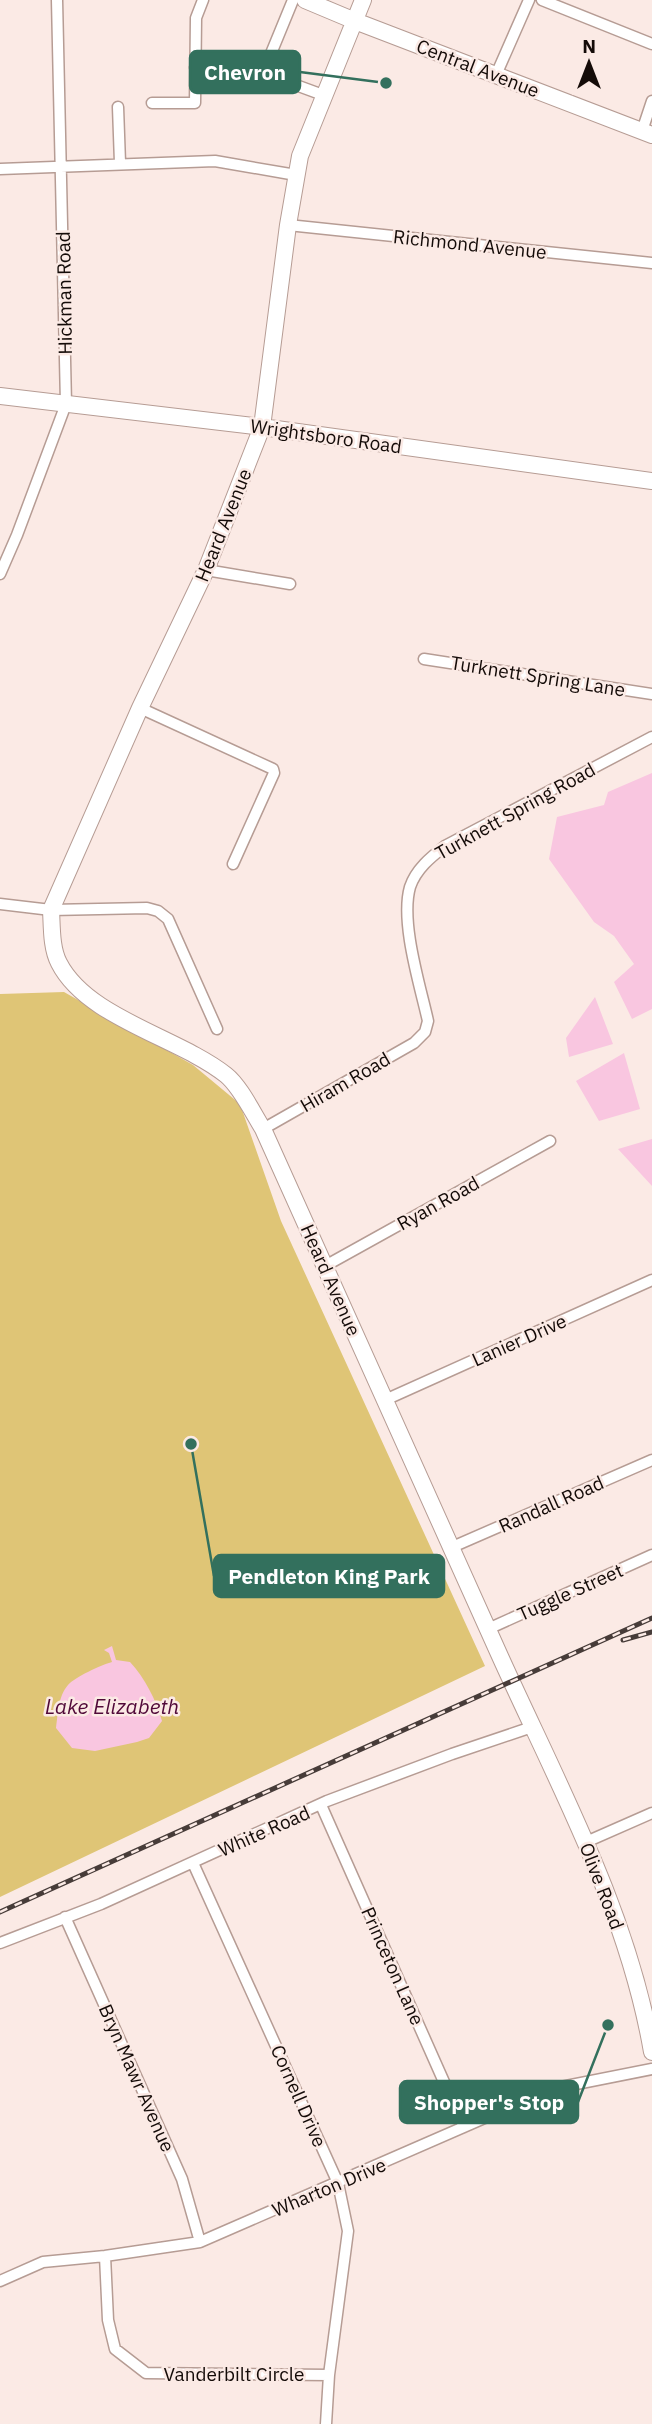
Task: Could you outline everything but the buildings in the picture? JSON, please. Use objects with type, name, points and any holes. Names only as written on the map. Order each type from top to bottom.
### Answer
[{"type":"street","name":"Hickman Road","points":[[0,574],[66,404],[57,0]]},
{"type":"street","points":[[152,103],[195,103],[196,18],[203,0]]},
{"type":"street","points":[[263,73],[293,0]]},
{"type":"street","name":"Central Avenue","points":[[305,0],[647,133]]},
{"type":"street","name":"Heard Avenue","points":[[363,0],[300,156],[288,225],[262,427],[206,570],[140,708],[51,910],[53,937],[58,962],[83,995],[204,1059],[230,1078],[263,1129],[532,1727]]},
{"type":"street","points":[[496,75],[528,0]]},
{"type":"street","points":[[542,0],[652,44]]},
{"type":"street","points":[[195,68],[247,67],[323,95]]},
{"type":"street","points":[[647,133],[652,101]]},
{"type":"street","points":[[118,107],[121,163]]},
{"type":"street","points":[[0,169],[215,161],[296,175]]},
{"type":"street","name":"Richmond Avenue","points":[[288,225],[652,263]]},
{"type":"street","name":"Wrightsboro Road","points":[[0,396],[262,427],[652,481]]},
{"type":"street","points":[[206,570],[290,584]]},
{"type":"street","name":"Turknett Spring Lane","points":[[424,659],[652,694]]},
{"type":"street","points":[[140,708],[273,769],[274,773],[233,864]]},
{"type":"street","name":"Turknett Spring Road","points":[[425,1032],[428,1021],[407,918],[410,886],[425,862],[445,846],[652,737]]},
{"type":"street","points":[[0,904],[51,910],[147,908],[158,911],[168,919],[217,1029]]},
{"type":"street","name":"Hiram Road","points":[[263,1129],[414,1043],[425,1032]]},
{"type":"street","name":"Ryan Road","points":[[325,1266],[550,1141]]},
{"type":"street","name":"Lanier Drive","points":[[385,1400],[652,1280]]},
{"type":"street","name":"Randall Road","points":[[450,1548],[652,1460]]},
{"type":"street","name":"Tuggle Street","points":[[488,1629],[652,1555]]},
{"type":"street","name":"White Road","points":[[0,1943],[193,1863],[327,1801],[532,1727]]},
{"type":"street","name":"Olive Road","points":[[532,1727],[586,1843],[626,1947],[652,2052]]},
{"type":"street","name":"Princeton Lane","points":[[321,1805],[464,2127]]},
{"type":"street","points":[[586,1843],[652,1813]]},
{"type":"street","name":"Cornell Drive","points":[[193,1863],[338,2183],[348,2231],[329,2375],[326,2424]]},
{"type":"street","name":"Bryn Mawr Avenue","points":[[65,1917],[183,2179],[200,2242]]},
{"type":"street","name":"Wharton Drive","points":[[0,2281],[43,2262],[200,2242],[551,2089],[652,2069]]},
{"type":"street","name":"Vanderbilt Circle","points":[[105,2256],[108,2320],[115,2349],[146,2373],[329,2375]]},
{"type":"shaded area","points":[[64,992],[193,1065],[240,1104],[281,1221],[485,1666],[0,1897],[0,994]]},
{"type":"water","points":[[652,773],[652,1009],[632,1019],[614,982],[634,964],[614,936],[594,922],[549,859],[557,817],[604,805],[608,792]]},
{"type":"water","points":[[595,997],[613,1044],[569,1057],[566,1038]]},
{"type":"water","points":[[624,1053],[640,1109],[599,1121],[576,1081]]},
{"type":"water","points":[[652,1139],[652,1186],[618,1149]]},
{"type":"water","name":"Lake Elizabeth","points":[[112,1646],[116,1660],[130,1662],[140,1675],[153,1697],[162,1721],[149,1738],[137,1742],[95,1751],[72,1748],[56,1728],[62,1695],[76,1678],[112,1662],[109,1653],[104,1650]]},
{"type":"railway","points":[[0,1912],[652,1618]]},
{"type":"railway","points":[[623,1640],[652,1632]]},
{"type":"place","name":"Chevron","points":[[386,83]]},
{"type":"place","name":"Pendleton King Park","points":[[191,1444]]},
{"type":"place","name":"Shopper's Stop","points":[[608,2025]]}]
